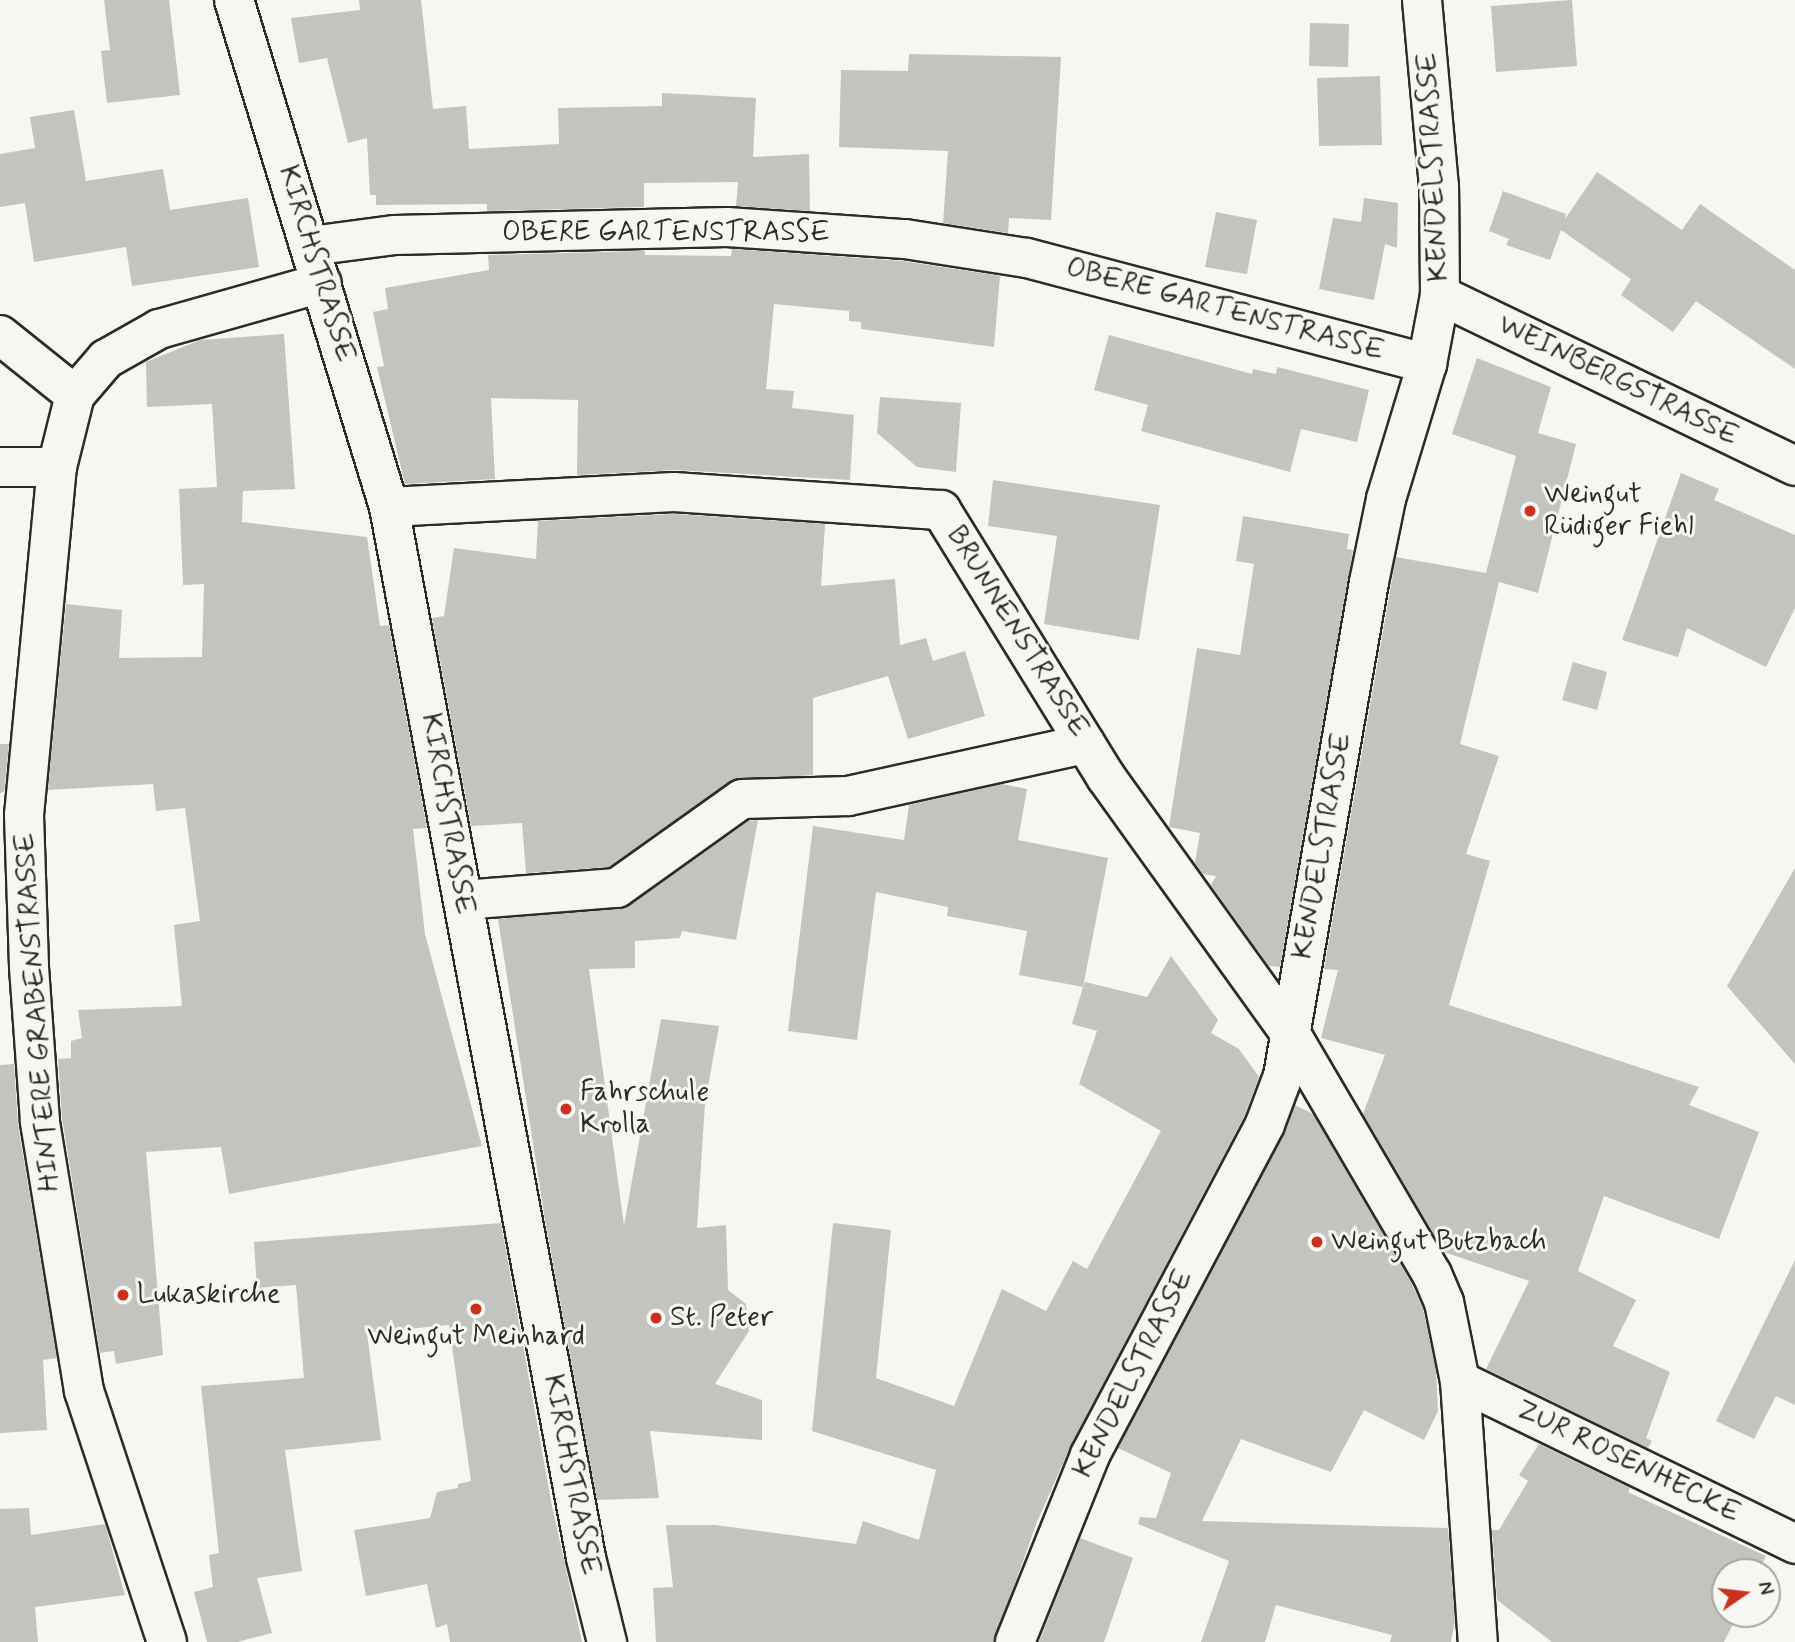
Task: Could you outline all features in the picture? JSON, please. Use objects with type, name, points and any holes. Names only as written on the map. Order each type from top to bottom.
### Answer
[{"type":"street","name":"KIRCHSTRASSE","points":[[234,0],[389,507],[586,1558],[607,1642]]},
{"type":"street","name":"KENDELSTRASSE","points":[[1015,1642],[1090,1455],[1265,1124],[1283,1076],[1386,499],[1427,364],[1440,295],[1439,187],[1422,0]]},
{"type":"street","name":"OBERE GARTENSTRASSE","points":[[311,246],[395,235],[726,227],[905,239],[1027,258],[1427,364]]},
{"type":"street","name":"HINTERE GRABENSTRASSE","points":[[167,1642],[83,1391],[40,1121],[29,966],[24,814],[57,467],[75,395],[106,359],[159,328],[322,283]]},
{"type":"street","name":"WEINBERGSTRASSE","points":[[1440,295],[1795,466]]},
{"type":"street","points":[[0,335],[75,395]]},
{"type":"street","points":[[0,467],[57,467]]},
{"type":"street","name":"BRUNNENSTRASSE","points":[[389,507],[674,492],[941,510],[1085,744],[1291,1034],[1432,1274],[1444,1302],[1460,1381],[1478,1642]]},
{"type":"street","points":[[463,900],[617,888],[742,799],[848,796],[1085,744]]},
{"type":"street","name":"ZUR ROSENHECKE","points":[[1460,1381],[1791,1531]]},
{"type":"building","points":[[104,0],[169,0],[180,95],[107,103],[101,51],[110,50]]},
{"type":"building","points":[[359,0],[421,0],[433,109],[466,106],[469,149],[559,144],[558,108],[662,106],[662,93],[756,98],[753,157],[809,154],[810,211],[736,206],[738,182],[644,183],[644,207],[487,211],[487,204],[376,205],[376,195],[370,195],[367,138],[348,143],[327,58],[299,63],[291,18],[360,10]]},
{"type":"building","points":[[1572,0],[1577,66],[1496,72],[1491,6]]},
{"type":"building","points":[[1310,23],[1349,24],[1348,67],[1309,66]]},
{"type":"building","points":[[909,54],[1061,57],[1051,220],[1009,218],[1008,233],[943,223],[948,151],[839,147],[841,70],[908,71]]},
{"type":"building","points":[[1380,76],[1382,145],[1319,146],[1317,78]]},
{"type":"building","points":[[74,110],[86,181],[163,169],[170,210],[248,198],[259,267],[132,286],[126,247],[34,262],[25,203],[0,207],[0,154],[35,148],[30,117]]},
{"type":"building","points":[[1597,172],[1682,230],[1700,204],[1795,270],[1795,369],[1696,301],[1673,332],[1621,295],[1631,279],[1561,230],[1550,260],[1506,245],[1509,239],[1489,231],[1503,191],[1566,214],[1565,219]]},
{"type":"building","points":[[1364,198],[1398,203],[1397,248],[1385,244],[1374,300],[1319,289],[1333,218],[1361,222]]},
{"type":"building","points":[[1216,212],[1257,220],[1247,274],[1205,267]]},
{"type":"building","points":[[732,249],[903,261],[1000,276],[994,347],[861,329],[861,322],[849,321],[849,311],[774,304],[766,389],[794,391],[792,408],[854,415],[850,480],[675,470],[577,475],[578,400],[491,398],[495,479],[405,484],[377,367],[384,366],[373,312],[388,309],[385,288],[489,270],[488,255],[645,251],[645,255],[731,256]]},
{"type":"building","points":[[284,334],[295,489],[243,491],[242,522],[367,537],[380,626],[389,625],[427,828],[413,829],[425,934],[482,1146],[229,1194],[221,1147],[146,1152],[163,1355],[116,1364],[114,1351],[100,1353],[62,1118],[58,1059],[71,1058],[71,1041],[82,1038],[78,1010],[182,1006],[174,925],[200,921],[185,808],[156,811],[153,784],[48,790],[66,604],[122,610],[119,658],[202,657],[204,584],[183,585],[179,489],[217,487],[212,404],[147,407],[146,362],[200,340]]},
{"type":"building","points":[[1109,335],[1252,374],[1253,369],[1276,374],[1277,367],[1369,390],[1357,442],[1301,429],[1290,472],[1141,431],[1148,405],[1094,390]]},
{"type":"building","points":[[1477,358],[1551,387],[1538,433],[1576,444],[1538,593],[1499,582],[1460,744],[1499,756],[1466,854],[1490,861],[1449,1005],[1699,1087],[1689,1105],[1759,1132],[1719,1239],[1604,1196],[1578,1271],[1636,1300],[1613,1346],[1670,1372],[1646,1438],[1652,1441],[1648,1448],[1486,1369],[1529,1281],[1444,1252],[1363,1114],[1385,1055],[1321,1038],[1338,970],[1324,969],[1396,557],[1486,573],[1516,456],[1452,434]]},
{"type":"building","points":[[880,397],[961,403],[956,472],[917,467],[877,433]]},
{"type":"building","points":[[1681,473],[1719,489],[1714,500],[1795,535],[1795,608],[1766,667],[1687,628],[1678,657],[1622,640]]},
{"type":"building","points":[[993,480],[1160,505],[1139,640],[1044,624],[1057,536],[988,526]]},
{"type":"building","points":[[674,514],[825,524],[821,586],[895,579],[900,645],[926,638],[933,661],[965,651],[985,716],[908,739],[888,676],[813,698],[813,775],[730,781],[609,867],[526,873],[522,823],[471,826],[432,618],[444,616],[454,548],[536,559],[538,521]]},
{"type":"building","points":[[1243,516],[1349,534],[1347,549],[1353,550],[1280,967],[1269,966],[1211,885],[1216,876],[1203,874],[1195,863],[1200,833],[1169,827],[1197,648],[1240,655],[1254,564],[1236,561]]},
{"type":"building","points":[[1573,662],[1607,672],[1597,710],[1562,700]]},
{"type":"building","points":[[0,744],[9,744],[4,792],[0,793]]},
{"type":"building","points":[[1002,784],[1027,789],[1018,840],[1108,858],[1083,987],[1019,975],[1027,931],[947,916],[948,907],[876,892],[857,1040],[788,1031],[813,826],[904,840],[909,805]]},
{"type":"building","points":[[758,820],[736,940],[682,931],[680,938],[635,941],[635,968],[589,969],[624,1225],[661,1019],[719,1026],[705,1103],[697,1228],[726,1225],[728,1290],[746,1304],[749,1331],[715,1384],[762,1400],[762,1440],[650,1431],[659,1498],[597,1500],[545,1220],[498,919],[629,906],[749,821]]},
{"type":"building","points":[[1795,868],[1795,1064],[1727,986]]},
{"type":"building","points":[[1171,956],[1218,1020],[1211,1033],[1239,1049],[1259,1077],[1245,1115],[1071,1445],[1037,1522],[994,1642],[656,1642],[653,1588],[673,1587],[666,1525],[715,1525],[856,1544],[863,1521],[919,1540],[936,1470],[812,1431],[833,1223],[891,1230],[876,1378],[954,1406],[1002,1289],[1046,1311],[1073,1261],[1087,1269],[1161,1131],[1079,1084],[1097,1031],[1072,1024],[1085,982],[1147,997]]},
{"type":"building","points":[[14,1064],[18,1125],[57,1358],[43,1360],[47,1430],[0,1433],[0,1065]]},
{"type":"building","points":[[1295,1105],[1313,1114],[1412,1284],[1423,1309],[1436,1370],[1438,1411],[1424,1440],[1364,1410],[1331,1472],[1241,1439],[1202,1521],[1448,1528],[1455,1620],[1451,1642],[1390,1642],[1392,1635],[1276,1605],[1265,1642],[1201,1642],[1229,1561],[1138,1524],[1140,1517],[1156,1518],[1171,1473],[1118,1448]]},
{"type":"building","points":[[501,1223],[551,1501],[582,1642],[450,1642],[447,1624],[436,1628],[427,1584],[366,1596],[354,1530],[430,1518],[437,1492],[458,1488],[458,1484],[471,1481],[449,1325],[367,1333],[381,1440],[285,1450],[302,1571],[257,1578],[272,1633],[237,1642],[207,1642],[194,1592],[213,1587],[209,1555],[219,1553],[201,1386],[304,1378],[296,1285],[257,1288],[254,1242]]},
{"type":"building","points":[[1795,1260],[1795,1405],[1776,1396],[1754,1439],[1716,1421]]},
{"type":"building","points":[[1539,1444],[1630,1488],[1628,1492],[1766,1556],[1711,1558],[1711,1628],[1731,1628],[1724,1642],[1552,1642],[1497,1600],[1492,1530],[1499,1530],[1528,1481],[1519,1475]]},
{"type":"building","points":[[29,1508],[31,1535],[105,1524],[125,1595],[35,1607],[38,1642],[0,1642],[0,1509]]},
{"type":"building","points":[[1080,1538],[1133,1558],[1104,1642],[1039,1642]]},
{"type":"place","name":"Weingut Rüdiger Fiehl","points":[[1530,511]]},
{"type":"place","name":"Fahrschule Krolla","points":[[566,1109]]},
{"type":"place","name":"Weingut Butzbach","points":[[1317,1242]]},
{"type":"place","name":"Lukaskirche","points":[[123,1295]]},
{"type":"place","name":"Weingut Meinhard","points":[[476,1309]]},
{"type":"place","name":"St. Peter","points":[[656,1318]]}]
